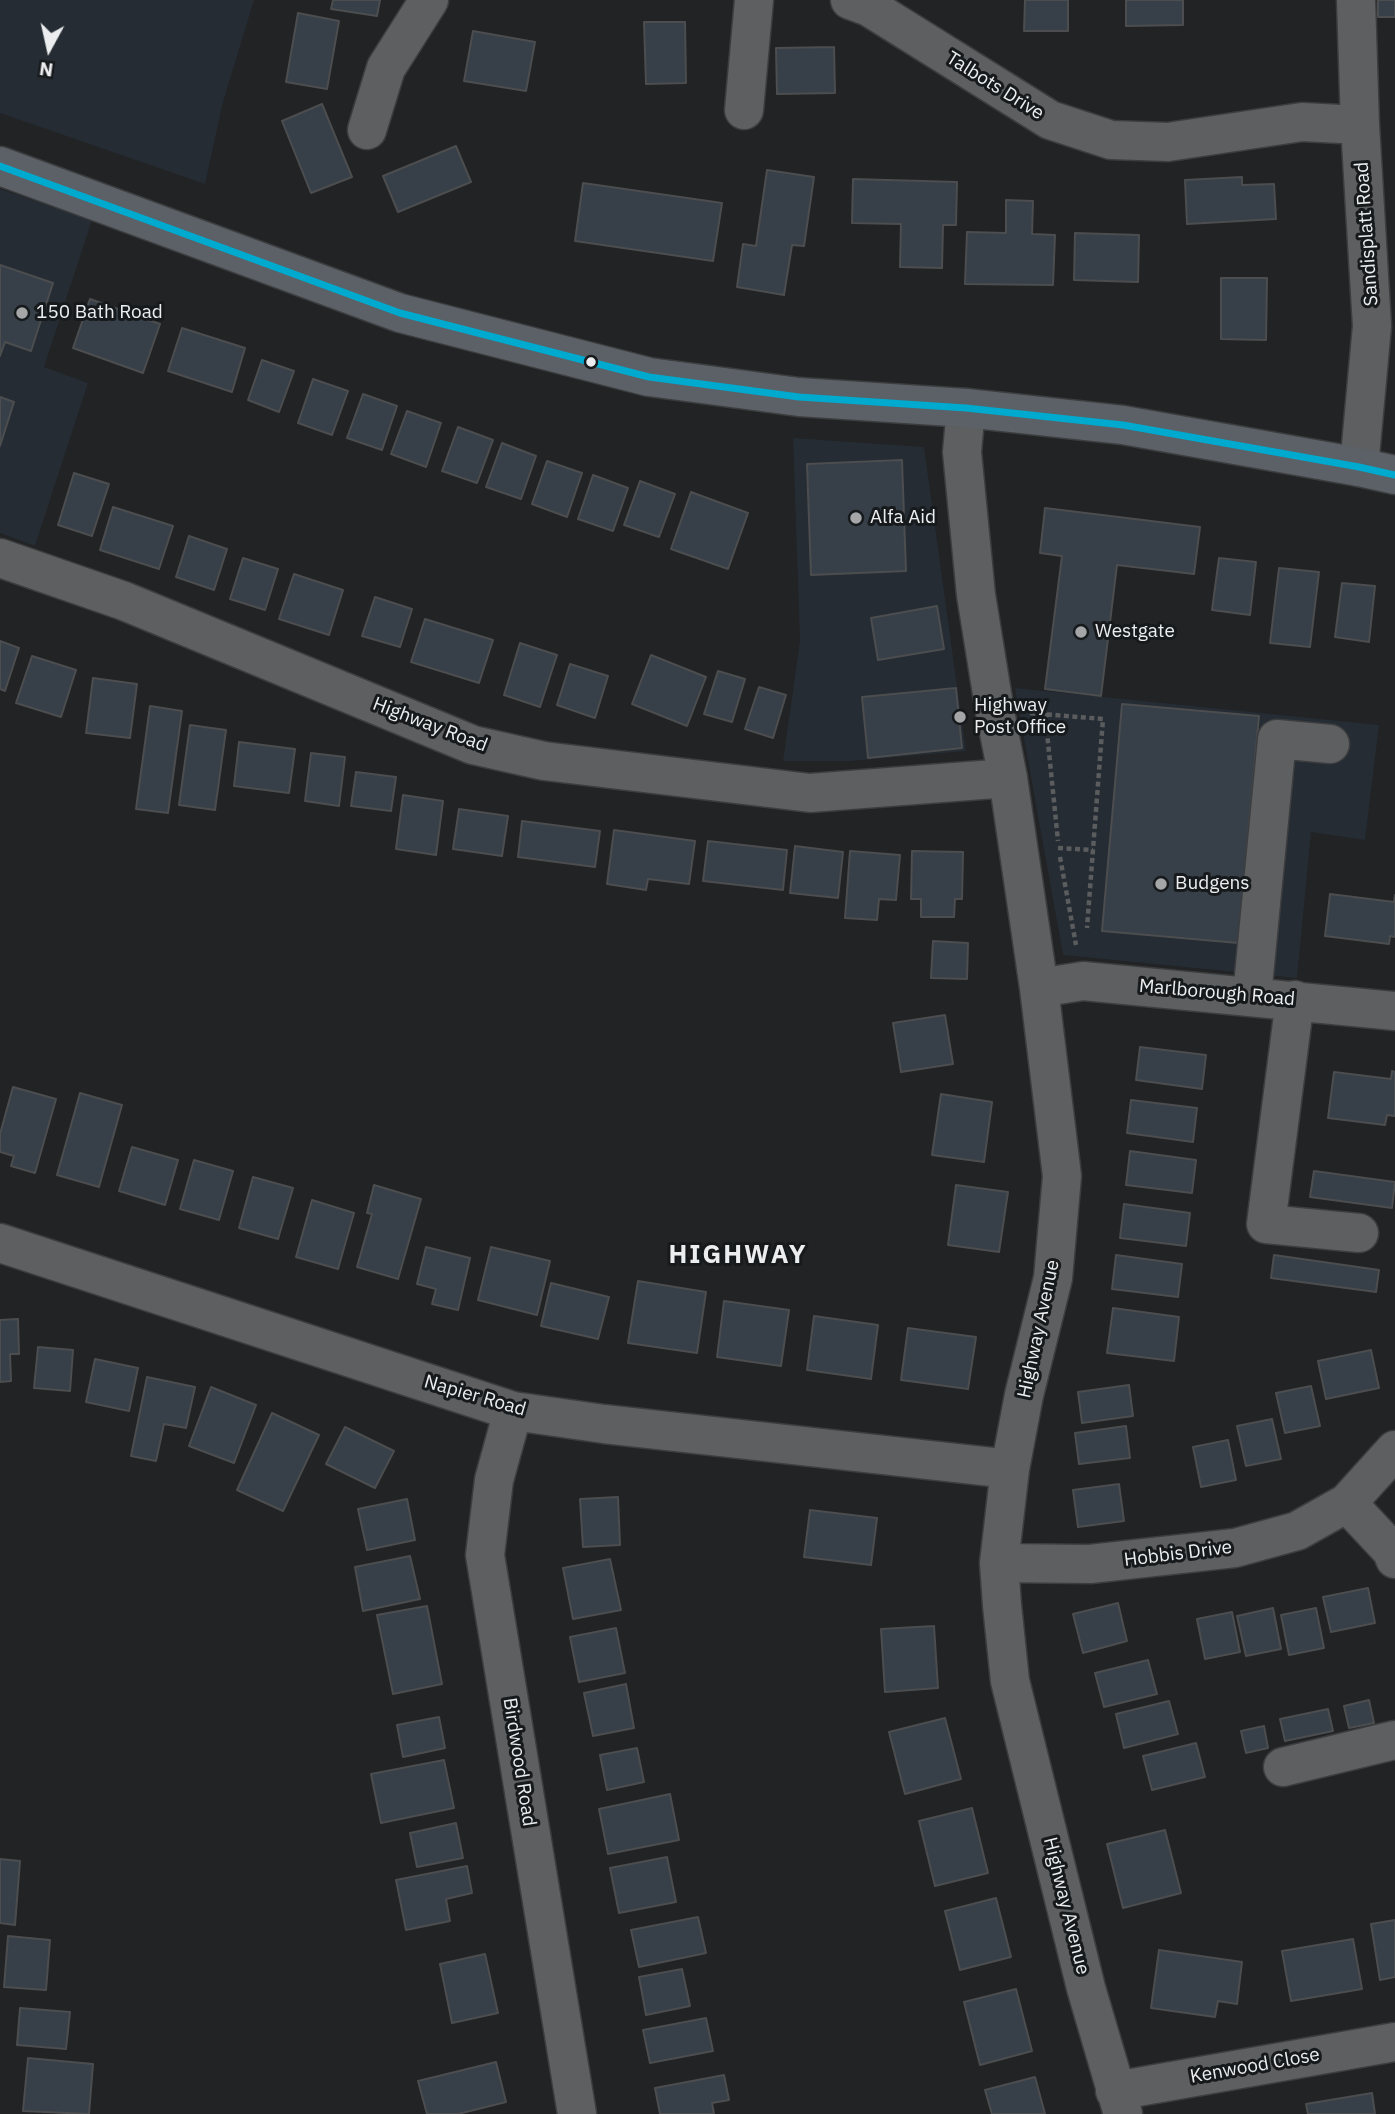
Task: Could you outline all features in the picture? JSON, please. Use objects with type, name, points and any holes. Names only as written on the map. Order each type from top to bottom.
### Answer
[{"type":"main road","points":[[0,166],[400,313],[649,377],[799,397],[965,408],[1123,425],[1377,471]]},
{"type":"street","points":[[367,130],[386,68],[429,0]]},
{"type":"street","points":[[744,110],[754,0]]},
{"type":"street","name":"Talbots Drive","points":[[850,0],[869,8],[1049,120],[1111,140],[1168,142],[1302,122],[1360,125]]},
{"type":"street","name":"Sandisplatt Road","points":[[1356,0],[1360,125],[1384,325],[1377,471]]},
{"type":"street","name":"Highway Avenue","points":[[965,408],[962,452],[976,594],[1040,988],[1062,1176],[1053,1278],[1024,1395],[1010,1469],[999,1563],[1010,1681],[1086,1988],[1119,2102]]},
{"type":"street","name":"Highway Road","points":[[0,558],[124,601],[473,744],[544,761],[810,793],[1008,778]]},
{"type":"street","points":[[1252,996],[1278,738],[1329,744]]},
{"type":"street","name":"Marlborough Road","points":[[1040,988],[1083,981],[1395,1011]]},
{"type":"street","points":[[1295,1000],[1266,1224],[1359,1233]]},
{"type":"street","name":"Napier Road","points":[[0,1242],[513,1410],[604,1424],[1010,1469]]},
{"type":"street","name":"Birdwood Road","points":[[513,1410],[494,1480],[485,1555],[577,2114]]},
{"type":"street","name":"Hobbis Drive","points":[[999,1563],[1090,1564],[1235,1548],[1297,1531],[1347,1503],[1395,1450]]},
{"type":"street","points":[[1347,1503],[1392,1551],[1395,1559]]},
{"type":"street","points":[[1283,1767],[1395,1740]]},
{"type":"street","name":"Kenwood Close","points":[[1119,2102],[1395,2042]]},
{"type":"path","points":[[1083,981],[1058,848],[1045,713],[1103,719],[1087,928]]},
{"type":"path","points":[[1058,848],[1093,850]]},
{"type":"shaded area","points":[[0,0],[254,0],[223,102],[205,184],[0,113]]},
{"type":"shaded area","points":[[0,189],[92,220],[44,367],[88,383],[35,546],[0,533]]},
{"type":"shaded area","points":[[793,438],[924,447],[966,751],[851,761],[783,761],[800,641]]},
{"type":"shaded area","points":[[1015,688],[1379,725],[1365,840],[1311,832],[1297,978],[1063,955]]},
{"type":"building","points":[[333,0],[380,0],[377,16],[331,9]]},
{"type":"building","points":[[1025,0],[1068,0],[1068,31],[1024,31]]},
{"type":"building","points":[[1126,0],[1183,0],[1183,25],[1126,26]]},
{"type":"building","points":[[1378,0],[1395,0],[1395,17],[1378,17]]},
{"type":"building","points":[[298,13],[339,21],[327,89],[286,82]]},
{"type":"building","points":[[644,22],[685,22],[686,83],[646,84]]},
{"type":"building","points":[[473,31],[535,42],[526,91],[464,81]]},
{"type":"building","points":[[834,47],[835,93],[777,94],[776,48]]},
{"type":"building","points":[[322,104],[352,177],[311,193],[282,121]]},
{"type":"building","points":[[456,146],[471,182],[398,212],[383,176]]},
{"type":"building","points":[[767,170],[814,177],[804,246],[792,245],[784,295],[737,287],[743,244],[756,246]]},
{"type":"building","points":[[1242,177],[1242,185],[1274,184],[1276,219],[1187,224],[1185,180]]},
{"type":"building","points":[[853,179],[957,182],[956,225],[943,225],[942,268],[900,267],[901,224],[852,223]]},
{"type":"building","points":[[583,183],[722,203],[713,261],[575,241]]},
{"type":"building","points":[[1006,200],[1033,201],[1032,234],[1055,235],[1053,285],[965,284],[967,232],[1006,233]]},
{"type":"building","points":[[1075,233],[1139,235],[1138,282],[1074,280]]},
{"type":"building","name":"150 Bath Road","points":[[0,265],[53,283],[31,351],[5,342],[0,356]]},
{"type":"building","points":[[1221,278],[1267,278],[1266,340],[1221,339]]},
{"type":"building","points":[[90,299],[160,324],[143,373],[73,348]]},
{"type":"building","points":[[182,328],[245,348],[232,392],[168,371]]},
{"type":"building","points":[[262,360],[294,371],[279,412],[248,400]]},
{"type":"building","points":[[313,379],[348,391],[332,435],[298,423]]},
{"type":"building","points":[[363,394],[397,406],[382,450],[347,438]]},
{"type":"building","points":[[0,397],[14,402],[0,446]]},
{"type":"building","points":[[407,411],[441,423],[426,467],[391,454]]},
{"type":"building","points":[[458,427],[493,440],[477,483],[442,471]]},
{"type":"building","points":[[502,443],[536,456],[521,499],[486,487]]},
{"type":"building","name":"Alfa Aid","points":[[902,460],[906,571],[811,575],[807,464]]},
{"type":"building","points":[[547,461],[582,473],[567,517],[532,504]]},
{"type":"building","points":[[74,473],[109,484],[92,536],[58,525]]},
{"type":"building","points":[[593,475],[628,488],[613,531],[578,519]]},
{"type":"building","points":[[640,481],[675,494],[659,537],[624,525]]},
{"type":"building","points":[[691,492],[748,513],[728,569],[671,549]]},
{"type":"building","points":[[113,507],[173,526],[159,569],[100,550]]},
{"type":"building","name":"Westgate","points":[[1045,508],[1200,527],[1194,574],[1117,565],[1101,696],[1045,689],[1062,556],[1040,553]]},
{"type":"building","points":[[189,536],[227,549],[214,590],[176,577]]},
{"type":"building","points":[[243,558],[278,569],[265,610],[230,599]]},
{"type":"building","points":[[1219,558],[1256,562],[1250,615],[1212,610]]},
{"type":"building","points":[[1279,568],[1319,572],[1310,647],[1270,643]]},
{"type":"building","points":[[294,574],[343,590],[329,635],[279,619]]},
{"type":"building","points":[[1342,583],[1375,586],[1369,642],[1335,637]]},
{"type":"building","points":[[375,597],[412,609],[400,647],[362,636]]},
{"type":"building","points":[[937,606],[944,649],[878,660],[871,618]]},
{"type":"building","points":[[425,619],[493,640],[479,683],[411,662]]},
{"type":"building","points":[[0,641],[19,648],[5,691],[0,689]]},
{"type":"building","points":[[520,643],[557,655],[540,707],[504,695]]},
{"type":"building","points":[[651,655],[706,677],[687,726],[632,704]]},
{"type":"building","points":[[32,656],[76,670],[61,717],[16,703]]},
{"type":"building","points":[[570,664],[608,676],[595,718],[557,705]]},
{"type":"building","points":[[718,671],[745,679],[732,722],[704,714]]},
{"type":"building","points":[[93,678],[137,684],[130,738],[86,733]]},
{"type":"building","points":[[759,687],[786,695],[773,738],[745,729]]},
{"type":"building","points":[[956,688],[962,748],[868,758],[862,697]]},
{"type":"building","points":[[1122,704],[1259,716],[1238,943],[1102,931]]},
{"type":"building","points":[[150,706],[182,711],[168,813],[136,809]]},
{"type":"building","points":[[190,725],[226,730],[215,810],[179,805]]},
{"type":"building","points":[[239,742],[295,749],[289,793],[234,786]]},
{"type":"building","points":[[311,753],[345,757],[339,806],[305,801]]},
{"type":"building","points":[[356,772],[396,777],[391,811],[351,806]]},
{"type":"building","points":[[403,795],[443,801],[436,855],[396,849]]},
{"type":"building","points":[[459,809],[508,816],[502,856],[453,849]]},
{"type":"building","points":[[522,821],[600,831],[595,867],[518,857]]},
{"type":"building","points":[[614,830],[695,841],[689,884],[648,879],[646,890],[607,884]]},
{"type":"building","points":[[708,841],[787,850],[783,890],[703,881]]},
{"type":"building","points":[[795,846],[843,852],[838,898],[790,893]]},
{"type":"building","points":[[850,851],[900,855],[896,900],[879,899],[877,920],[845,918]]},
{"type":"building","points":[[912,851],[963,852],[962,899],[955,899],[954,917],[921,917],[921,899],[911,899]]},
{"type":"building","points":[[1330,894],[1394,902],[1395,895],[1395,937],[1390,936],[1389,944],[1325,936]]},
{"type":"building","points":[[933,941],[968,943],[967,979],[931,978]]},
{"type":"building","points":[[945,1015],[953,1064],[901,1072],[893,1023]]},
{"type":"building","points":[[1140,1047],[1206,1055],[1202,1089],[1136,1080]]},
{"type":"building","points":[[1392,1071],[1395,1072],[1395,1116],[1387,1115],[1385,1125],[1328,1118],[1334,1072],[1391,1079]]},
{"type":"building","points":[[13,1087],[56,1099],[35,1173],[11,1166],[14,1156],[0,1152],[0,1134]]},
{"type":"building","points":[[80,1093],[122,1105],[99,1187],[57,1175]]},
{"type":"building","points":[[941,1094],[992,1102],[984,1162],[932,1155]]},
{"type":"building","points":[[1131,1100],[1197,1108],[1193,1142],[1127,1133]]},
{"type":"building","points":[[132,1147],[178,1160],[165,1205],[119,1191]]},
{"type":"building","points":[[1130,1151],[1196,1160],[1192,1193],[1126,1185]]},
{"type":"building","points":[[194,1160],[233,1171],[219,1220],[180,1209]]},
{"type":"building","points":[[1314,1171],[1395,1182],[1392,1208],[1310,1197]]},
{"type":"building","points":[[253,1177],[293,1188],[278,1239],[239,1228]]},
{"type":"building","points":[[374,1185],[421,1199],[398,1279],[357,1267],[372,1214],[367,1213]]},
{"type":"building","points":[[956,1185],[1008,1192],[999,1252],[948,1245]]},
{"type":"building","points":[[312,1200],[354,1213],[338,1269],[296,1257]]},
{"type":"building","points":[[1124,1204],[1190,1213],[1186,1246],[1120,1238]]},
{"type":"building","points":[[426,1247],[470,1258],[458,1310],[432,1304],[436,1289],[417,1284]]},
{"type":"building","points":[[491,1247],[550,1261],[537,1315],[478,1300]]},
{"type":"building","points":[[1116,1255],[1182,1264],[1178,1297],[1112,1289]]},
{"type":"building","points":[[1274,1255],[1379,1270],[1376,1292],[1271,1278]]},
{"type":"building","points":[[638,1281],[706,1292],[697,1353],[628,1343]]},
{"type":"building","points":[[551,1283],[609,1297],[598,1339],[541,1326]]},
{"type":"building","points":[[724,1301],[789,1310],[781,1366],[717,1357]]},
{"type":"building","points":[[1113,1308],[1179,1317],[1174,1361],[1107,1353]]},
{"type":"building","points":[[814,1316],[878,1325],[871,1379],[807,1370]]},
{"type":"building","points":[[18,1319],[19,1354],[10,1354],[11,1381],[0,1382],[0,1320]]},
{"type":"building","points":[[908,1328],[976,1337],[968,1389],[901,1380]]},
{"type":"building","points":[[38,1347],[73,1350],[70,1391],[34,1388]]},
{"type":"building","points":[[1371,1350],[1379,1388],[1326,1399],[1318,1361]]},
{"type":"building","points":[[95,1359],[138,1368],[129,1411],[86,1402]]},
{"type":"building","points":[[147,1377],[195,1387],[186,1428],[164,1424],[156,1461],[131,1456]]},
{"type":"building","points":[[1129,1385],[1133,1416],[1082,1423],[1078,1392]]},
{"type":"building","points":[[1311,1386],[1320,1426],[1285,1433],[1276,1393]]},
{"type":"building","points":[[211,1387],[256,1405],[234,1463],[189,1446]]},
{"type":"building","points":[[272,1413],[319,1435],[283,1511],[237,1490]]},
{"type":"building","points":[[1272,1419],[1281,1459],[1246,1466],[1237,1426]]},
{"type":"building","points":[[1126,1426],[1130,1458],[1079,1464],[1075,1433]]},
{"type":"building","points":[[345,1427],[394,1451],[375,1488],[326,1464]]},
{"type":"building","points":[[1228,1440],[1236,1480],[1201,1487],[1193,1447]]},
{"type":"building","points":[[1119,1484],[1124,1521],[1078,1527],[1073,1490]]},
{"type":"building","points":[[618,1497],[620,1545],[583,1547],[580,1499]]},
{"type":"building","points":[[407,1499],[415,1540],[367,1550],[358,1509]]},
{"type":"building","points":[[810,1510],[877,1518],[871,1565],[804,1557]]},
{"type":"building","points":[[410,1556],[420,1599],[363,1611],[355,1567]]},
{"type":"building","points":[[610,1559],[621,1610],[573,1619],[563,1568]]},
{"type":"building","points":[[1368,1588],[1375,1623],[1331,1632],[1323,1597]]},
{"type":"building","points":[[1118,1603],[1127,1641],[1083,1653],[1073,1614]]},
{"type":"building","points":[[427,1606],[442,1684],[393,1694],[377,1615]]},
{"type":"building","points":[[1273,1608],[1281,1649],[1246,1656],[1237,1616]]},
{"type":"building","points":[[1316,1608],[1324,1648],[1289,1655],[1281,1615]]},
{"type":"building","points":[[1232,1612],[1240,1652],[1205,1659],[1197,1619]]},
{"type":"building","points":[[934,1626],[938,1688],[885,1692],[881,1629]]},
{"type":"building","points":[[616,1628],[625,1673],[579,1682],[570,1637]]},
{"type":"building","points":[[1148,1660],[1157,1694],[1104,1707],[1095,1673]]},
{"type":"building","points":[[626,1684],[634,1728],[593,1736],[584,1693]]},
{"type":"building","points":[[1369,1700],[1374,1723],[1349,1728],[1344,1706]]},
{"type":"building","points":[[1169,1701],[1178,1734],[1124,1748],[1116,1714]]},
{"type":"building","points":[[1328,1709],[1333,1731],[1285,1741],[1280,1719]]},
{"type":"building","points":[[439,1717],[445,1748],[403,1757],[397,1725]]},
{"type":"building","points":[[945,1718],[961,1779],[905,1794],[889,1732]]},
{"type":"building","points":[[1264,1726],[1268,1748],[1246,1753],[1241,1731]]},
{"type":"building","points":[[1196,1743],[1205,1777],[1152,1790],[1143,1756]]},
{"type":"building","points":[[637,1748],[644,1782],[607,1790],[600,1755]]},
{"type":"building","points":[[444,1760],[454,1808],[381,1823],[371,1774]]},
{"type":"building","points":[[670,1794],[679,1840],[608,1854],[599,1809]]},
{"type":"building","points":[[972,1808],[988,1873],[935,1886],[919,1821]]},
{"type":"building","points":[[456,1823],[463,1858],[417,1867],[410,1833]]},
{"type":"building","points":[[1165,1830],[1181,1893],[1123,1908],[1107,1844]]},
{"type":"building","points":[[667,1857],[676,1902],[619,1913],[610,1868]]},
{"type":"building","points":[[0,1859],[20,1861],[15,1925],[0,1923]]},
{"type":"building","points":[[467,1866],[472,1893],[446,1899],[450,1921],[406,1930],[396,1880]]},
{"type":"building","points":[[996,1898],[1011,1957],[960,1970],[945,1911]]},
{"type":"building","points":[[698,1917],[706,1953],[639,1967],[631,1930]]},
{"type":"building","points":[[1395,1920],[1395,1977],[1380,1980],[1371,1924]]},
{"type":"building","points":[[8,1936],[50,1940],[46,1990],[4,1987]]},
{"type":"building","points":[[1353,1939],[1362,1989],[1291,2001],[1282,1951]]},
{"type":"building","points":[[1159,1950],[1242,1962],[1237,2004],[1218,2001],[1215,2017],[1151,2008]]},
{"type":"building","points":[[485,1954],[498,2013],[452,2023],[440,1964]]},
{"type":"building","points":[[682,1969],[690,2006],[646,2015],[639,1977]]},
{"type":"building","points":[[1016,1989],[1032,2051],[980,2065],[964,2002]]},
{"type":"building","points":[[20,2008],[70,2012],[66,2049],[17,2045]]},
{"type":"building","points":[[706,2018],[713,2051],[650,2063],[643,2030]]},
{"type":"building","points":[[28,2058],[93,2064],[89,2114],[23,2111]]},
{"type":"building","points":[[496,2062],[506,2102],[458,2114],[427,2114],[418,2081]]},
{"type":"building","points":[[724,2075],[729,2100],[712,2103],[714,2114],[660,2114],[655,2088]]},
{"type":"building","points":[[1035,2077],[1045,2114],[992,2114],[985,2090]]},
{"type":"building","points":[[1372,2093],[1375,2114],[1308,2114],[1306,2104]]},
{"type":"transit line","points":[[0,166],[400,313],[649,377],[799,397],[966,408],[1123,425],[1395,475]]},
{"type":"place","name":"150 Bath Road","points":[[22,313]]},
{"type":"place","name":"Alfa Aid","points":[[856,518]]},
{"type":"place","name":"Westgate","points":[[1081,632]]},
{"type":"place","name":"Highway Post Office","points":[[960,717]]},
{"type":"place","name":"Budgens","points":[[1161,884]]},
{"type":"district","name":"HIGHWAY","points":[[738,1255]]}]
